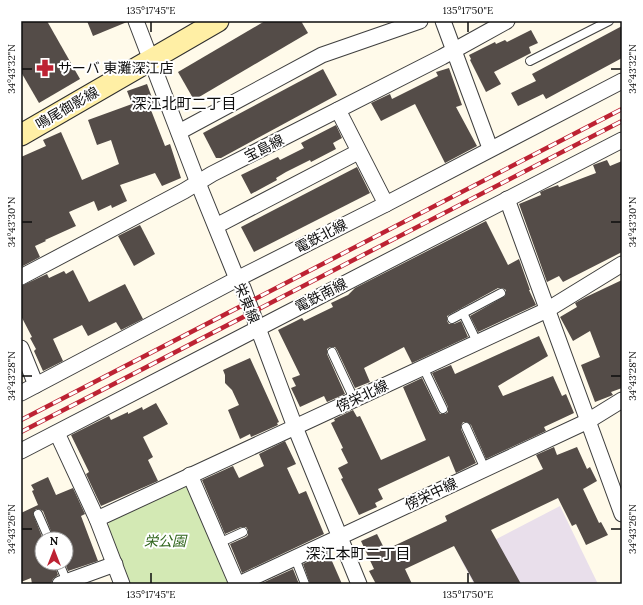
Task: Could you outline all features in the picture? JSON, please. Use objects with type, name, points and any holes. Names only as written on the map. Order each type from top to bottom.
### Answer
[{"type":"street","name":"栄東線","points":[[136,21],[198,183],[237,279],[243,288],[295,427],[359,584]]},
{"type":"street","name":"鳴尾御影線","points":[[21,135],[218,21]]},
{"type":"street","points":[[179,132],[322,55],[420,21]]},
{"type":"street","points":[[443,21],[490,148]]},
{"type":"street","name":"宝島線","points":[[21,277],[198,183],[212,174],[454,50],[507,21]]},
{"type":"street","name":"電鉄北線","points":[[21,393],[237,279],[386,204],[490,148],[622,81]]},
{"type":"street","points":[[338,110],[358,152],[386,204]]},
{"type":"street","name":"電鉄南線","points":[[21,451],[622,140]]},
{"type":"street","points":[[216,226],[358,152]]},
{"type":"street","points":[[507,199],[622,514]]},
{"type":"street","name":"傍栄北線","points":[[97,519],[547,310],[622,264]]},
{"type":"street","points":[[21,348],[36,385]]},
{"type":"street","name":"傍栄中線","points":[[238,584],[588,421],[622,400]]},
{"type":"street","points":[[57,433],[97,519],[122,584]]},
{"type":"street","points":[[190,475],[238,584]]},
{"type":"street","points":[[63,583],[114,564]]},
{"type":"lane","points":[[530,61],[609,21]]},
{"type":"lane","points":[[452,318],[501,293]]},
{"type":"lane","points":[[463,313],[477,342]]},
{"type":"lane","points":[[332,352],[354,399]]},
{"type":"lane","points":[[423,367],[443,409]]},
{"type":"lane","points":[[466,427],[485,469]]},
{"type":"lane","points":[[38,514],[45,531]]},
{"type":"lane","points":[[219,543],[243,532]]},
{"type":"lane","points":[[295,558],[305,584]]},
{"type":"lane","points":[[61,571],[63,583]]},
{"type":"shaded area","points":[[560,506],[598,584],[474,584],[460,558]]},
{"type":"green space","name":"栄公園","points":[[188,482],[232,584],[130,584],[107,528],[111,518]]},
{"type":"building","points":[[21,21],[47,21],[80,79],[39,103],[21,72]]},
{"type":"building","points":[[87,21],[127,21],[127,22],[93,36]]},
{"type":"building","points":[[265,21],[301,21],[308,33],[194,100],[178,72]]},
{"type":"building","points":[[622,26],[622,58],[546,99],[543,94],[518,106],[511,93],[536,81],[532,74]]},
{"type":"building","points":[[531,30],[538,43],[529,47],[531,53],[494,72],[501,84],[486,92],[469,55],[495,42],[496,44],[505,40],[507,42]]},
{"type":"building","points":[[449,68],[462,105],[456,107],[477,146],[445,163],[415,104],[381,121],[371,103],[390,94],[392,99],[438,76],[436,72]]},
{"type":"building","points":[[323,69],[337,95],[221,158],[216,158],[203,133]]},
{"type":"building","points":[[147,84],[154,103],[149,105],[165,146],[170,144],[181,178],[162,186],[155,173],[120,185],[127,201],[112,208],[111,205],[98,211],[94,201],[69,212],[76,226],[35,246],[40,257],[21,267],[21,157],[46,146],[43,140],[61,132],[82,180],[119,164],[111,140],[97,145],[88,120],[132,104],[127,91]]},
{"type":"building","points":[[336,125],[342,138],[333,143],[336,149],[311,162],[310,160],[286,172],[276,178],[277,180],[251,194],[241,175],[278,157],[280,160],[304,148],[301,143]]},
{"type":"building","points":[[607,160],[610,166],[622,161],[622,252],[563,282],[559,276],[547,282],[519,204],[541,195],[540,192],[547,189],[558,185],[559,187],[596,173],[593,165]]},
{"type":"building","points":[[357,167],[370,193],[254,252],[241,227]]},
{"type":"building","points":[[486,221],[508,265],[519,259],[529,290],[536,305],[478,332],[470,316],[505,296],[506,290],[498,288],[447,316],[447,321],[449,324],[454,324],[461,321],[468,337],[412,363],[404,347],[364,368],[370,382],[355,388],[337,350],[335,347],[330,347],[327,349],[327,354],[345,394],[327,402],[324,396],[300,407],[291,388],[296,386],[292,378],[300,375],[278,330],[302,318],[304,321],[333,307],[331,303],[348,295],[355,288]]},
{"type":"building","points":[[140,225],[155,254],[134,266],[118,236]]},
{"type":"building","points":[[73,270],[89,302],[125,284],[143,319],[121,330],[116,322],[88,336],[82,325],[53,339],[63,361],[43,371],[34,351],[36,349],[30,338],[32,337],[21,316],[21,286],[47,274],[49,278],[64,271],[66,274]]},
{"type":"building","points":[[622,280],[622,388],[611,392],[613,395],[595,402],[581,365],[600,357],[590,331],[573,341],[560,317],[577,307],[575,303]]},
{"type":"building","points":[[539,336],[548,356],[498,386],[503,396],[553,376],[562,396],[566,394],[574,413],[544,427],[546,431],[486,459],[471,425],[467,422],[463,422],[461,429],[476,463],[456,473],[449,456],[378,489],[383,499],[375,503],[377,507],[359,515],[341,479],[343,478],[338,468],[348,463],[341,449],[343,448],[331,423],[335,421],[334,419],[353,410],[357,417],[360,416],[381,460],[426,440],[403,387],[422,378],[438,411],[440,414],[445,414],[448,412],[448,407],[432,373],[451,365],[455,374]]},
{"type":"building","points":[[250,358],[279,422],[277,423],[278,425],[251,437],[250,434],[240,439],[228,410],[239,405],[232,390],[225,383],[225,375],[223,370]]},
{"type":"building","points":[[156,403],[168,424],[143,437],[153,457],[148,460],[158,481],[101,506],[86,474],[89,472],[71,435],[109,416],[111,420],[142,407],[143,410]]},
{"type":"building","points":[[285,441],[296,464],[287,468],[299,494],[306,491],[324,534],[242,573],[230,544],[246,537],[248,535],[248,530],[246,527],[241,527],[225,534],[202,480],[233,466],[239,478],[264,466],[259,454]]},
{"type":"building","points":[[554,447],[557,455],[577,447],[587,469],[590,467],[597,481],[583,489],[599,523],[601,522],[608,535],[586,545],[576,524],[572,526],[558,498],[491,530],[521,584],[475,584],[454,546],[405,569],[412,584],[376,584],[369,571],[374,569],[361,541],[377,534],[385,550],[447,521],[445,516],[543,469],[536,455]]},
{"type":"building","points":[[48,477],[56,495],[73,488],[85,514],[81,516],[98,561],[74,569],[74,531],[51,531],[43,511],[36,509],[33,514],[40,531],[34,531],[34,571],[57,571],[58,575],[53,579],[51,584],[32,584],[31,578],[21,582],[21,513],[38,505],[31,485]]},
{"type":"building","points":[[328,552],[342,584],[310,584],[303,564]]},
{"type":"building","points":[[293,569],[299,584],[260,584]]},
{"type":"railway","points":[[21,420],[622,109]]},
{"type":"railway","points":[[21,432],[622,121]]},
{"type":"place","name":"サーバ 東灘深江店","points":[[45,68]]},
{"type":"district","name":"深江北町二丁目","points":[[184,103]]},
{"type":"district","name":"深江本町二丁目","points":[[358,553]]}]
